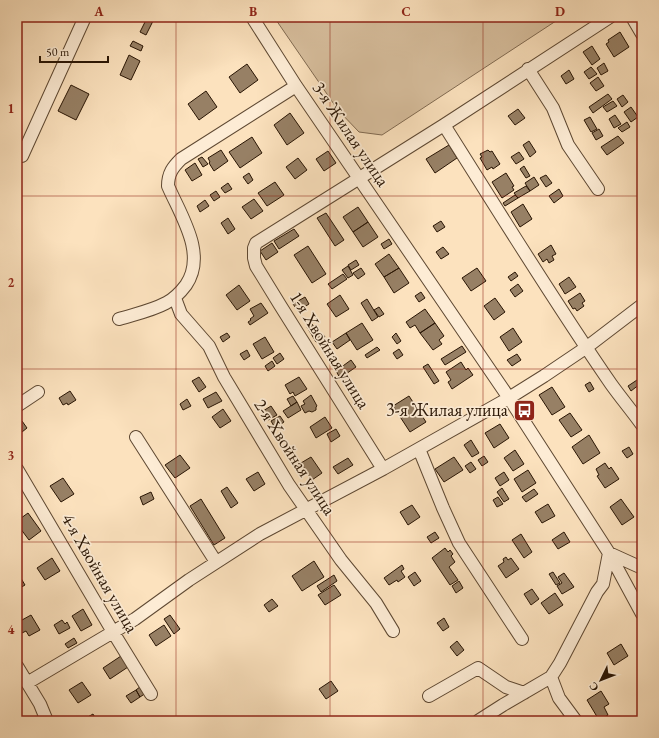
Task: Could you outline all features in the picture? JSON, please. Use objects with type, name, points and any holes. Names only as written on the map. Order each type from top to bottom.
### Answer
[{"type":"street","points":[[22,156],[85,17]]},
{"type":"street","name":"3-я Жилая улица","points":[[252,17],[296,86],[509,398],[609,552],[642,614]]},
{"type":"street","points":[[360,179],[610,17]]},
{"type":"street","points":[[632,17],[642,34]]},
{"type":"street","points":[[528,70],[553,108],[568,145],[598,189]]},
{"type":"street","points":[[119,319],[159,306],[175,298],[190,278],[195,255],[192,242],[168,186],[170,172],[181,159],[296,86]]},
{"type":"street","points":[[444,125],[535,269],[612,386],[642,425]]},
{"type":"street","name":"1-я Хвойная улица","points":[[360,179],[262,239],[254,248],[254,258],[256,266],[383,469]]},
{"type":"street","name":"2-я Хвойная улица","points":[[175,298],[182,314],[209,346],[224,376],[306,511],[376,603],[393,631]]},
{"type":"street","points":[[27,683],[135,619],[216,562],[260,534],[383,469],[509,398],[587,347],[642,306]]},
{"type":"street","points":[[17,406],[38,392]]},
{"type":"street","points":[[136,437],[216,562]]},
{"type":"street","points":[[419,449],[443,508],[460,543],[522,639]]},
{"type":"street","name":"4-я Хвойная улица","points":[[17,469],[113,632],[152,694]]},
{"type":"street","points":[[478,721],[550,678],[560,663],[597,592],[603,584],[609,552],[642,568]]},
{"type":"street","points":[[17,666],[40,704],[47,721]]},
{"type":"street","points":[[429,696],[478,668],[506,687],[524,693]]},
{"type":"street","points":[[550,678],[559,698],[576,721]]},
{"type":"shaded area","points":[[274,17],[562,17],[382,135],[359,132],[338,110]]},
{"type":"building","points":[[147,18],[153,21],[146,35],[140,32]]},
{"type":"building","points":[[620,32],[629,47],[614,57],[606,44],[609,42],[608,40]]},
{"type":"building","points":[[133,41],[143,46],[141,51],[130,46]]},
{"type":"building","points":[[592,46],[600,59],[592,65],[583,52]]},
{"type":"building","points":[[129,55],[140,61],[131,80],[120,75]]},
{"type":"building","points":[[604,63],[608,71],[601,75],[597,68]]},
{"type":"building","points":[[247,64],[258,80],[240,93],[229,77]]},
{"type":"building","points":[[591,67],[597,74],[589,79],[584,72]]},
{"type":"building","points":[[569,70],[574,79],[566,84],[561,76]]},
{"type":"building","points":[[598,77],[604,86],[596,91],[590,83]]},
{"type":"building","points":[[71,85],[89,94],[76,120],[58,111]]},
{"type":"building","points":[[206,91],[217,107],[199,120],[188,104]]},
{"type":"building","points":[[608,94],[612,99],[593,113],[589,107]]},
{"type":"building","points":[[623,95],[628,102],[622,107],[617,99]]},
{"type":"building","points":[[613,101],[617,106],[607,112],[603,107]]},
{"type":"building","points":[[631,107],[638,117],[631,122],[624,112]]},
{"type":"building","points":[[518,109],[525,118],[515,125],[508,116]]},
{"type":"building","points":[[290,113],[304,133],[287,145],[274,125]]},
{"type":"building","points":[[615,115],[621,124],[614,128],[609,119]]},
{"type":"building","points":[[590,117],[597,129],[591,132],[584,120]]},
{"type":"building","points":[[627,122],[630,127],[622,132],[618,128]]},
{"type":"building","points":[[599,129],[603,136],[596,140],[592,133]]},
{"type":"building","points":[[618,136],[624,143],[607,155],[601,147]]},
{"type":"building","points":[[252,137],[262,153],[240,168],[229,152]]},
{"type":"building","points":[[529,141],[536,152],[530,157],[523,145]]},
{"type":"building","points":[[449,145],[457,158],[435,173],[426,159]]},
{"type":"building","points":[[221,150],[228,161],[214,171],[208,158]]},
{"type":"building","points":[[488,150],[490,152],[492,151],[500,164],[493,169],[492,167],[487,170],[480,158],[482,157],[480,154]]},
{"type":"building","points":[[328,151],[336,163],[324,171],[316,159]]},
{"type":"building","points":[[519,152],[524,159],[516,164],[511,157]]},
{"type":"building","points":[[202,157],[208,164],[203,167],[198,159]]},
{"type":"building","points":[[298,158],[307,170],[295,179],[286,167]]},
{"type":"building","points":[[195,163],[202,175],[192,181],[185,170]]},
{"type":"building","points":[[524,166],[530,176],[526,178],[520,169]]},
{"type":"building","points":[[249,173],[253,180],[248,184],[243,177]]},
{"type":"building","points":[[506,173],[514,186],[512,187],[514,190],[502,198],[492,182]]},
{"type":"building","points":[[546,175],[552,183],[546,187],[540,178]]},
{"type":"building","points":[[534,177],[539,185],[530,191],[525,183]]},
{"type":"building","points":[[275,182],[284,195],[267,206],[258,193]]},
{"type":"building","points":[[228,183],[232,189],[225,193],[221,188]]},
{"type":"building","points":[[526,186],[530,191],[518,198],[514,193]]},
{"type":"building","points":[[559,189],[563,196],[554,203],[549,196]]},
{"type":"building","points":[[216,191],[220,197],[214,201],[210,195]]},
{"type":"building","points":[[515,195],[518,198],[505,206],[503,203]]},
{"type":"building","points":[[254,199],[263,211],[251,219],[242,207]]},
{"type":"building","points":[[205,200],[209,206],[200,212],[197,206]]},
{"type":"building","points":[[523,204],[532,219],[520,227],[511,212]]},
{"type":"building","points":[[358,207],[368,222],[353,232],[343,217]]},
{"type":"building","points":[[326,213],[344,240],[335,246],[317,218]]},
{"type":"building","points":[[228,218],[235,229],[228,234],[221,223]]},
{"type":"building","points":[[441,221],[445,227],[437,232],[433,226]]},
{"type":"building","points":[[368,222],[378,237],[363,247],[353,232]]},
{"type":"building","points":[[294,229],[299,236],[279,249],[274,241]]},
{"type":"building","points":[[389,239],[392,244],[384,249],[381,244]]},
{"type":"building","points":[[272,243],[278,252],[266,260],[260,251]]},
{"type":"building","points":[[551,245],[556,254],[552,256],[554,260],[549,263],[547,259],[543,262],[538,254]]},
{"type":"building","points":[[308,246],[326,274],[312,283],[294,255]]},
{"type":"building","points":[[443,247],[449,254],[441,259],[436,252]]},
{"type":"building","points":[[389,254],[399,268],[384,277],[375,264]]},
{"type":"building","points":[[356,260],[359,265],[351,270],[348,265]]},
{"type":"building","points":[[348,266],[353,275],[348,278],[342,270]]},
{"type":"building","points":[[361,268],[365,274],[358,279],[353,273]]},
{"type":"building","points":[[399,268],[409,283],[394,293],[384,277]]},
{"type":"building","points":[[477,268],[486,281],[471,291],[462,278]]},
{"type":"building","points":[[515,272],[518,276],[511,281],[508,277]]},
{"type":"building","points":[[343,274],[347,279],[332,289],[328,284]]},
{"type":"building","points":[[569,277],[576,287],[565,294],[559,284]]},
{"type":"building","points":[[518,284],[523,291],[515,297],[510,290]]},
{"type":"building","points":[[239,285],[250,301],[237,310],[226,295]]},
{"type":"building","points":[[421,292],[425,298],[419,302],[415,296]]},
{"type":"building","points":[[580,293],[585,301],[582,303],[584,306],[577,311],[575,308],[573,309],[568,301]]},
{"type":"building","points":[[340,295],[349,309],[336,317],[327,304]]},
{"type":"building","points":[[305,297],[309,304],[298,311],[293,304]]},
{"type":"building","points":[[495,298],[505,312],[494,320],[484,306]]},
{"type":"building","points":[[367,299],[378,317],[372,321],[361,303]]},
{"type":"building","points":[[261,303],[268,313],[250,325],[248,322],[254,316],[250,309]]},
{"type":"building","points":[[379,307],[384,314],[379,317],[374,310]]},
{"type":"building","points":[[425,309],[435,323],[420,333],[415,325],[410,328],[406,322]]},
{"type":"building","points":[[362,323],[373,340],[357,350],[346,333]]},
{"type":"building","points":[[435,323],[444,336],[439,340],[442,344],[433,350],[420,333]]},
{"type":"building","points":[[312,324],[319,335],[322,333],[325,337],[316,342],[307,327]]},
{"type":"building","points":[[513,328],[522,342],[509,351],[500,337]]},
{"type":"building","points":[[227,333],[230,337],[223,342],[220,337]]},
{"type":"building","points":[[346,333],[350,340],[337,349],[332,342]]},
{"type":"building","points":[[396,333],[401,341],[397,344],[392,337]]},
{"type":"building","points":[[265,337],[274,352],[262,359],[253,344]]},
{"type":"building","points":[[462,346],[466,352],[445,365],[441,359]]},
{"type":"building","points":[[377,347],[380,350],[367,358],[365,355]]},
{"type":"building","points":[[399,349],[403,355],[397,359],[393,353]]},
{"type":"building","points":[[247,350],[250,356],[244,360],[240,354]]},
{"type":"building","points":[[280,353],[284,359],[277,364],[273,358]]},
{"type":"building","points":[[517,354],[521,360],[512,366],[507,360]]},
{"type":"building","points":[[351,360],[356,367],[340,378],[336,371]]},
{"type":"building","points":[[272,361],[275,366],[268,371],[265,366]]},
{"type":"building","points":[[461,362],[466,370],[468,368],[473,375],[452,389],[448,382],[451,380],[446,372]]},
{"type":"building","points":[[428,364],[439,381],[434,384],[423,367]]},
{"type":"building","points":[[199,377],[206,387],[199,392],[192,381]]},
{"type":"building","points":[[299,377],[307,389],[295,396],[293,392],[290,394],[285,385]]},
{"type":"building","points":[[637,380],[640,384],[631,391],[628,386]]},
{"type":"building","points":[[590,382],[594,389],[589,392],[585,385]]},
{"type":"building","points":[[552,387],[565,407],[552,415],[539,395]]},
{"type":"building","points":[[70,391],[76,400],[68,405],[67,403],[63,405],[59,398]]},
{"type":"building","points":[[216,392],[222,401],[208,408],[203,399]]},
{"type":"building","points":[[311,395],[317,406],[316,410],[305,413],[301,406],[305,404],[303,401]]},
{"type":"building","points":[[293,396],[297,402],[291,406],[287,399]]},
{"type":"building","points":[[409,396],[426,422],[410,432],[393,406]]},
{"type":"building","points":[[187,399],[191,406],[183,410],[180,404]]},
{"type":"building","points":[[297,402],[301,410],[288,418],[283,411]]},
{"type":"building","points":[[271,406],[277,415],[268,420],[263,411]]},
{"type":"building","points":[[223,409],[231,421],[220,428],[212,417]]},
{"type":"building","points":[[570,413],[582,430],[571,437],[559,420]]},
{"type":"building","points":[[280,416],[284,422],[275,428],[271,421]]},
{"type":"building","points":[[325,417],[332,428],[316,438],[310,427]]},
{"type":"building","points":[[22,421],[27,428],[17,436],[17,425]]},
{"type":"building","points":[[500,424],[509,438],[494,448],[485,433]]},
{"type":"building","points":[[336,429],[340,436],[331,442],[327,434]]},
{"type":"building","points":[[589,435],[600,453],[583,464],[572,447]]},
{"type":"building","points":[[471,440],[479,453],[472,457],[464,445]]},
{"type":"building","points":[[629,447],[633,454],[627,458],[622,451]]},
{"type":"building","points":[[515,450],[524,464],[513,471],[504,458]]},
{"type":"building","points":[[180,455],[190,468],[175,478],[165,465]]},
{"type":"building","points":[[484,456],[488,462],[482,466],[478,460]]},
{"type":"building","points":[[311,457],[322,473],[312,480],[301,463]]},
{"type":"building","points":[[454,457],[463,470],[444,482],[435,469]]},
{"type":"building","points":[[348,458],[353,465],[338,474],[333,467]]},
{"type":"building","points":[[471,462],[476,469],[470,473],[465,466]]},
{"type":"building","points":[[605,463],[609,469],[611,467],[619,479],[605,488],[597,476],[599,475],[596,469]]},
{"type":"building","points":[[528,470],[536,483],[522,492],[514,479]]},
{"type":"building","points":[[258,472],[265,484],[254,491],[246,479]]},
{"type":"building","points":[[504,472],[509,480],[500,486],[495,478]]},
{"type":"building","points":[[63,478],[74,494],[61,502],[50,486]]},
{"type":"building","points":[[227,487],[238,503],[231,508],[221,491]]},
{"type":"building","points":[[502,488],[509,499],[504,502],[497,492]]},
{"type":"building","points":[[534,489],[538,494],[526,502],[522,497]]},
{"type":"building","points":[[151,492],[154,499],[143,505],[140,497]]},
{"type":"building","points":[[498,497],[503,504],[497,507],[493,500]]},
{"type":"building","points":[[201,499],[225,538],[214,545],[190,506]]},
{"type":"building","points":[[621,499],[634,517],[622,525],[610,507]]},
{"type":"building","points":[[548,504],[555,516],[542,523],[535,512]]},
{"type":"building","points":[[412,505],[420,517],[408,525],[400,512]]},
{"type":"building","points":[[28,513],[41,531],[29,540],[17,524],[17,521]]},
{"type":"building","points":[[435,532],[439,538],[431,543],[427,537]]},
{"type":"building","points":[[564,532],[570,542],[558,549],[552,540]]},
{"type":"building","points":[[521,534],[532,552],[524,558],[512,540]]},
{"type":"building","points":[[445,548],[448,552],[450,550],[453,554],[451,556],[455,562],[449,567],[458,580],[450,585],[432,558]]},
{"type":"building","points":[[506,557],[508,560],[511,558],[519,569],[506,578],[498,566],[504,562],[503,559]]},
{"type":"building","points":[[52,558],[60,571],[45,580],[37,568]]},
{"type":"building","points":[[314,561],[324,577],[302,591],[292,576]]},
{"type":"building","points":[[402,565],[404,569],[401,571],[405,577],[398,582],[397,580],[389,585],[384,578]]},
{"type":"building","points":[[415,572],[421,581],[414,586],[408,577]]},
{"type":"building","points":[[553,572],[560,583],[556,585],[549,574]]},
{"type":"building","points":[[564,573],[574,587],[562,594],[557,586],[562,583],[558,577]]},
{"type":"building","points":[[19,575],[25,585],[20,588],[17,584],[17,577]]},
{"type":"building","points":[[334,575],[337,581],[321,592],[317,586]]},
{"type":"building","points":[[459,581],[463,588],[456,593],[452,586]]},
{"type":"building","points":[[334,585],[341,595],[325,605],[318,595]]},
{"type":"building","points":[[532,589],[539,599],[531,605],[524,594]]},
{"type":"building","points":[[555,593],[563,605],[549,614],[541,603]]},
{"type":"building","points":[[272,599],[278,606],[269,612],[264,605]]},
{"type":"building","points":[[83,609],[92,625],[81,631],[72,616]]},
{"type":"building","points":[[31,615],[40,630],[29,636],[26,631],[20,634],[17,629],[17,617],[20,616],[22,620]]},
{"type":"building","points":[[170,615],[180,629],[174,634],[164,619]]},
{"type":"building","points":[[444,618],[449,627],[443,631],[437,623]]},
{"type":"building","points":[[62,620],[65,624],[67,622],[70,628],[59,634],[54,625]]},
{"type":"building","points":[[164,625],[171,636],[156,646],[149,635]]},
{"type":"building","points":[[74,638],[77,643],[68,648],[65,644]]},
{"type":"building","points":[[457,641],[464,650],[457,656],[450,647]]},
{"type":"building","points":[[621,644],[628,656],[614,665],[607,653]]},
{"type":"building","points":[[121,656],[128,667],[110,679],[103,668]]},
{"type":"building","points":[[331,681],[338,691],[326,699],[319,689]]},
{"type":"building","points":[[82,682],[91,695],[78,703],[69,690]]},
{"type":"building","points":[[141,686],[146,693],[140,697],[136,690]]},
{"type":"building","points":[[136,690],[140,697],[131,703],[126,696]]},
{"type":"building","points":[[601,691],[609,704],[604,707],[608,715],[599,720],[587,700]]},
{"type":"building","points":[[93,714],[97,721],[87,721],[86,718]]},
{"type":"place","name":"3-я Жилая улица","points":[[524,410]]}]
